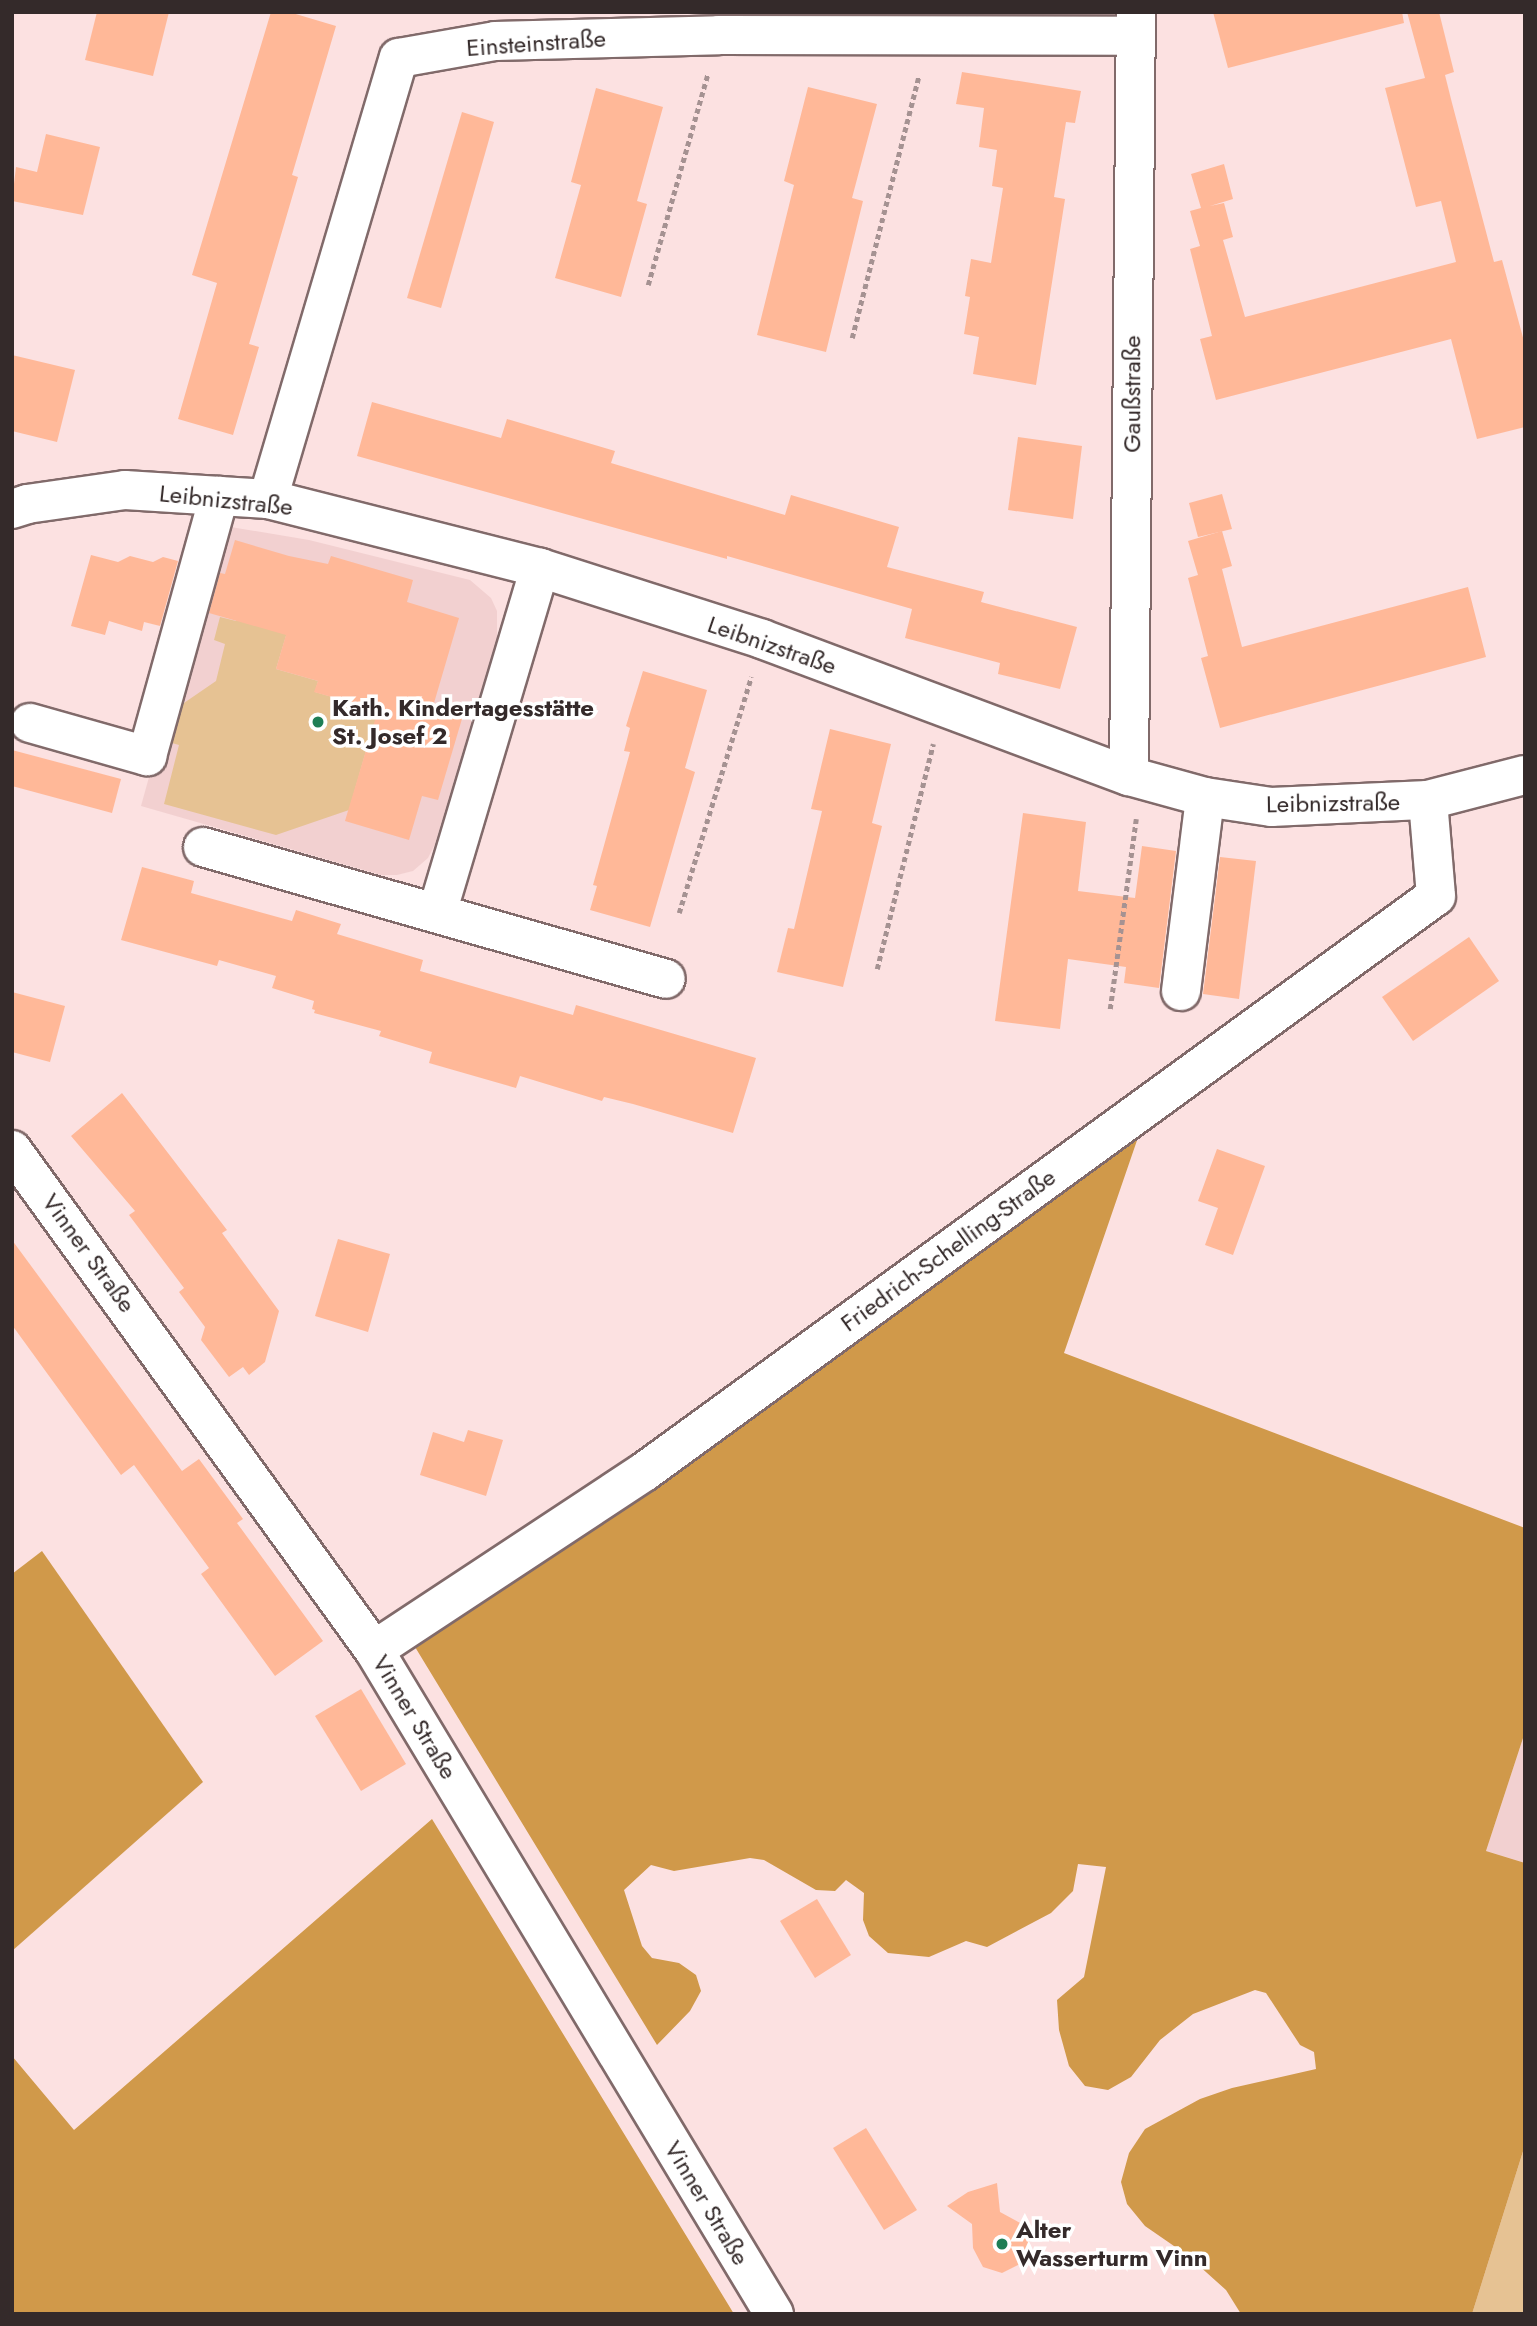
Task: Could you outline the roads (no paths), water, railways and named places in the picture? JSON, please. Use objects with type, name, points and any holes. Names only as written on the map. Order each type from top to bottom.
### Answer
[{"type":"street","name":"Einsteinstraße","points":[[268,499],[398,58],[495,41],[929,33],[1135,24]]},
{"type":"street","name":"Gaußstraße","points":[[1135,24],[1135,778]]},
{"type":"street","name":"Leibnizstraße","points":[[12,509],[27,504],[125,490],[268,499],[540,568],[762,639],[1135,778],[1205,797],[1271,807],[1428,800],[1525,775]]},
{"type":"street","points":[[30,723],[147,756],[219,496]]},
{"type":"street","points":[[436,914],[540,568]]},
{"type":"street","points":[[1181,991],[1205,797]]},
{"type":"street","name":"Friedrich-Schelling-Straße","points":[[374,1650],[644,1472],[1436,896],[1428,800]]},
{"type":"street","points":[[203,846],[666,979]]},
{"type":"street","name":"Vinner Straße","points":[[12,1150],[374,1650],[774,2314]]},
{"type":"place","name":"Kath. Kindertagesstätte St. Josef 2","points":[[318,722]]},
{"type":"place","name":"Alter Wasserturm Vinn","points":[[1002,2244]]}]
